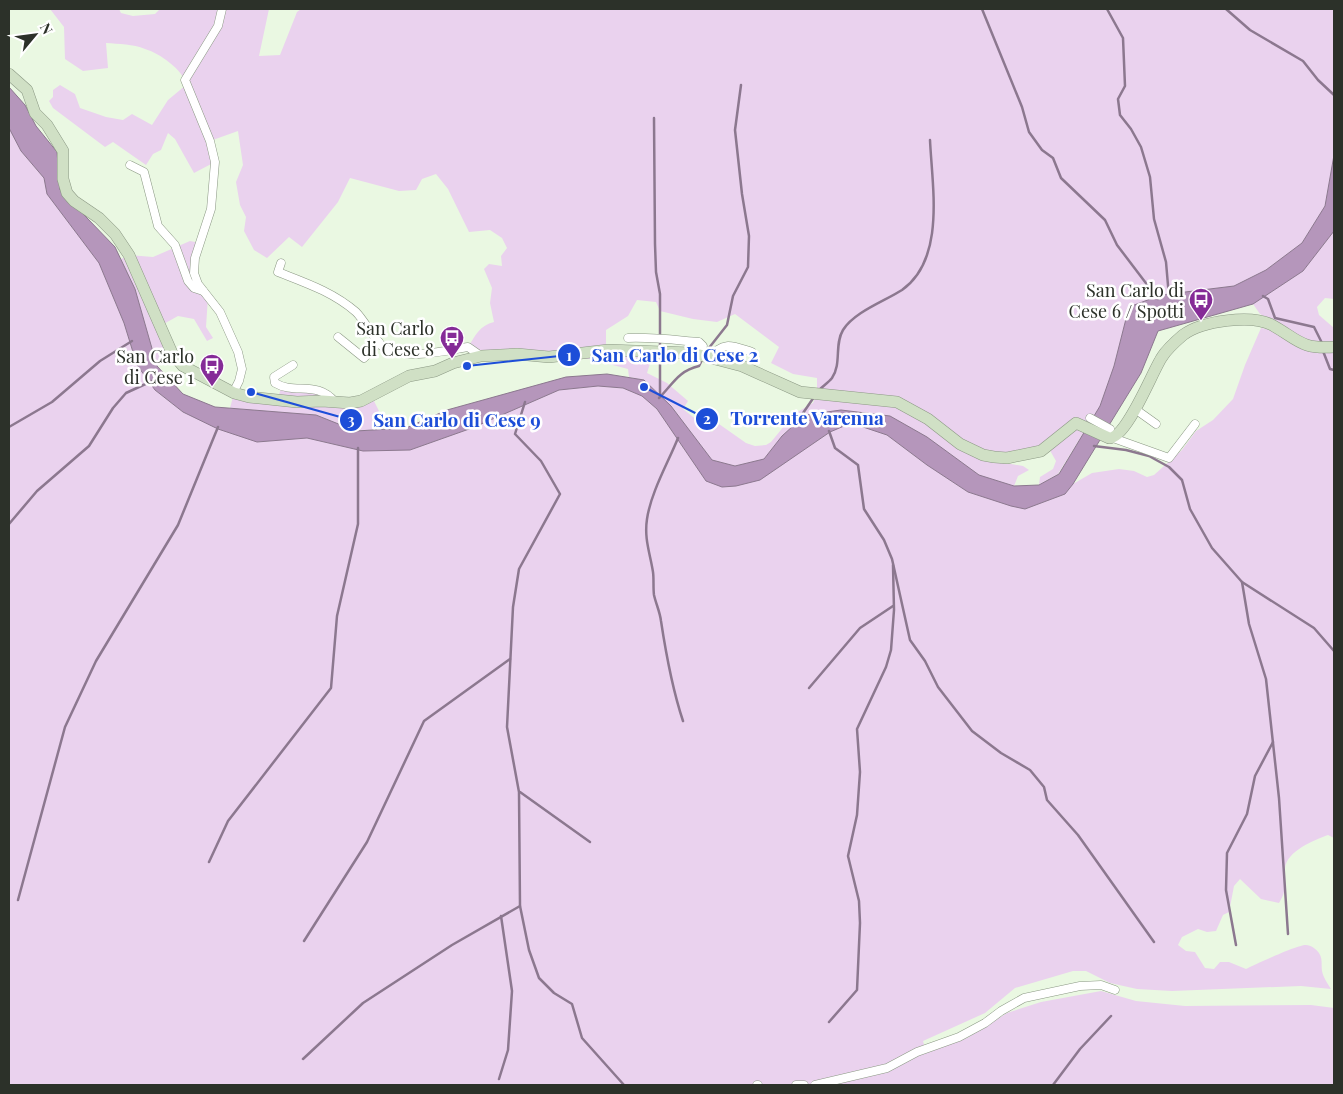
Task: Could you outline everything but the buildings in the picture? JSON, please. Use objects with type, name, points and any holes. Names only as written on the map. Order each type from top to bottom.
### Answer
[{"type":"street","points":[[222,9],[218,26],[185,80],[210,141],[215,162],[211,209],[195,258],[194,273],[203,290],[220,312],[238,352],[242,369],[233,393]]},
{"type":"street","points":[[9,74],[27,90],[35,113],[47,125],[63,151],[63,179],[67,193],[74,201],[99,218],[115,234],[128,255],[172,353],[183,366],[233,393],[287,401],[350,404],[361,401],[409,376],[435,371],[453,363],[481,356],[517,354],[549,357],[608,350],[705,356],[742,366],[800,392],[897,402],[928,419],[960,444],[983,455],[994,457],[1012,457],[1041,451],[1076,423],[1087,421],[1110,435],[1169,458],[1195,424]]},
{"type":"street","points":[[130,165],[144,172],[158,226],[175,246],[188,281],[194,288],[203,290]]},
{"type":"street","points":[[281,262],[278,272],[327,292],[343,302],[368,324],[379,342],[386,349],[398,352],[437,352],[468,347],[481,356]]},
{"type":"street","points":[[1110,435],[1135,409],[1166,353],[1194,328],[1206,329],[1251,320],[1262,321],[1302,345],[1315,348],[1334,347]]},
{"type":"street","points":[[628,338],[653,337],[660,340],[699,342],[703,346],[705,356]]},
{"type":"street","points":[[338,338],[364,358],[379,342]]},
{"type":"street","points":[[705,356],[724,346],[752,352]]},
{"type":"street","points":[[292,365],[274,377],[275,383],[282,386],[320,390],[329,394],[336,402]]},
{"type":"street","points":[[1135,409],[1156,424]]},
{"type":"street","points":[[815,1085],[887,1068],[917,1052],[959,1036],[985,1023],[1000,1011],[1024,998],[1080,986],[1102,985],[1115,990]]},
{"type":"street","points":[[796,1085],[804,1085]]},
{"type":"shaded area","points":[[50,9],[119,9],[121,13],[133,16],[155,14],[160,9],[269,9],[259,56],[280,55],[297,12],[301,9],[1334,9],[1334,155],[1325,206],[1302,243],[1266,270],[1234,286],[1161,295],[1129,307],[1114,366],[1100,406],[1058,474],[1039,485],[1040,477],[1053,469],[1056,461],[1048,447],[994,461],[1023,466],[1029,470],[1018,476],[1014,486],[979,475],[927,437],[890,416],[841,410],[805,415],[782,436],[764,459],[735,466],[712,460],[671,406],[644,380],[629,377],[628,369],[590,359],[481,356],[468,347],[481,328],[494,322],[490,303],[492,288],[484,269],[489,264],[502,266],[501,256],[507,248],[502,238],[490,230],[469,232],[448,189],[436,174],[422,179],[416,190],[399,191],[350,178],[338,202],[302,247],[289,237],[267,258],[254,250],[244,231],[246,217],[240,205],[236,182],[243,165],[238,131],[210,141],[215,162],[194,173],[175,139],[168,133],[161,150],[153,154],[146,165],[113,142],[105,147],[53,108],[49,101],[53,97],[53,90],[60,85],[75,94],[80,108],[106,117],[123,120],[132,114],[152,125],[168,100],[186,85],[184,79],[176,68],[157,54],[140,47],[121,44],[106,43],[108,68],[83,71],[65,59],[64,27]],"holes":[[[637,300],[656,302],[660,311],[693,319],[717,322],[735,314],[779,347],[771,363],[793,374],[817,378],[817,394],[813,403],[794,414],[771,442],[766,445],[755,446],[746,443],[719,424],[712,432],[683,409],[688,401],[667,383],[647,373],[654,351],[606,350],[606,330],[628,316]]]},
{"type":"shaded area","points":[[9,87],[25,105],[36,126],[57,152],[60,190],[115,247],[135,289],[157,366],[183,394],[215,407],[316,415],[356,431],[406,428],[447,410],[566,377],[607,374],[644,380],[671,406],[712,460],[735,466],[764,459],[782,436],[805,415],[841,410],[890,416],[927,437],[979,475],[1014,486],[1039,485],[1059,474],[1100,406],[1114,366],[1129,307],[1161,295],[1234,286],[1266,270],[1302,243],[1325,206],[1334,155],[1334,231],[1303,271],[1253,304],[1158,331],[1141,373],[1073,484],[1065,494],[1025,509],[968,492],[927,465],[887,435],[851,423],[830,432],[760,480],[736,486],[722,487],[706,481],[657,409],[642,396],[623,388],[598,386],[559,390],[472,428],[410,450],[363,451],[307,438],[257,442],[218,429],[183,412],[155,390],[137,365],[124,323],[99,263],[47,194],[44,178],[21,151],[9,128]]},
{"type":"shaded area","points":[[9,128],[21,151],[44,178],[47,194],[99,263],[124,323],[137,365],[155,390],[183,412],[257,442],[307,438],[363,451],[410,450],[472,428],[559,390],[598,386],[623,388],[642,396],[657,409],[706,481],[760,480],[830,432],[851,422],[887,435],[927,465],[968,492],[1025,509],[1065,494],[1073,484],[1092,473],[1119,469],[1134,471],[1147,477],[1154,475],[1182,450],[1196,431],[1213,420],[1233,399],[1261,328],[1275,333],[1304,350],[1334,352],[1334,838],[1328,835],[1316,840],[1302,847],[1291,856],[1285,868],[1285,890],[1279,903],[1261,899],[1240,879],[1234,886],[1229,912],[1223,915],[1216,931],[1207,932],[1198,929],[1182,937],[1178,945],[1186,951],[1195,952],[1205,968],[1214,969],[1220,962],[1229,962],[1246,969],[1295,948],[1306,945],[1310,946],[1320,955],[1323,973],[1331,989],[1301,986],[1172,991],[1137,989],[1110,983],[1086,971],[1073,971],[1015,988],[985,1013],[923,1041],[926,1052],[967,1038],[1007,1013],[1041,1002],[1101,991],[1136,1001],[1185,1006],[1311,1005],[1334,1008],[1334,1085],[9,1085]]},
{"type":"shaded area","points":[[1334,231],[1334,299],[1325,298],[1317,307],[1319,315],[1334,328],[1334,343],[1305,341],[1260,314],[1253,304],[1303,271]]},
{"type":"shaded area","points":[[190,241],[200,243],[194,273],[208,297],[206,327],[213,338],[207,341],[194,319],[178,316],[160,326],[172,353],[157,366],[135,289],[121,259],[129,255],[153,257]]},
{"type":"shaded area","points":[[282,386],[304,388],[336,402],[371,395],[380,413],[381,429],[356,431],[316,415],[230,408],[234,393],[277,400]]},
{"type":"waterway","points":[[982,9],[1022,107],[1029,132],[1042,150],[1053,158],[1061,178],[1105,220],[1117,245],[1158,299]]},
{"type":"waterway","points":[[1107,9],[1123,38],[1125,86],[1118,99],[1120,115],[1131,129],[1141,147],[1150,177],[1154,219],[1166,262],[1169,297]]},
{"type":"waterway","points":[[1226,9],[1250,30],[1303,61],[1318,80],[1334,95]]},
{"type":"waterway","points":[[705,353],[727,325],[733,296],[748,267],[749,236],[735,130],[741,85]]},
{"type":"waterway","points":[[654,118],[655,244],[656,272],[660,294],[660,349]]},
{"type":"waterway","points":[[819,390],[831,380],[835,372],[840,336],[843,330],[862,312],[902,290],[916,277],[925,260],[931,241],[934,200],[930,140]]},
{"type":"waterway","points":[[1263,296],[1268,299],[1275,318],[1314,327],[1322,343]]},
{"type":"waterway","points":[[9,427],[52,402],[100,361],[132,341]]},
{"type":"waterway","points":[[1323,351],[1330,369],[1334,370]]},
{"type":"waterway","points":[[660,354],[660,396]]},
{"type":"waterway","points":[[659,398],[676,379],[686,371],[699,366],[702,360]]},
{"type":"waterway","points":[[9,524],[37,491],[89,446],[113,408],[126,393],[152,381]]},
{"type":"waterway","points":[[801,420],[799,419],[814,397]]},
{"type":"waterway","points":[[525,402],[515,434],[541,461],[560,494],[519,569],[513,607],[507,727],[519,792],[520,906],[529,950],[539,978],[554,993],[572,1004],[582,1038],[624,1085]]},
{"type":"waterway","points":[[18,900],[65,727],[96,661],[178,525],[218,427]]},
{"type":"waterway","points":[[829,431],[835,448],[858,465],[864,509],[884,540],[892,559],[910,640],[925,661],[938,687],[972,731],[1001,753],[1030,770],[1044,787],[1047,800],[1078,835],[1154,942]]},
{"type":"waterway","points":[[678,438],[652,498],[646,533],[653,572],[654,595],[683,721]]},
{"type":"waterway","points":[[1094,446],[1126,450],[1149,456],[1169,467],[1182,480],[1190,509],[1212,548],[1242,582],[1314,628],[1334,651]]},
{"type":"waterway","points":[[209,862],[228,821],[331,688],[337,616],[358,524],[358,448]]},
{"type":"waterway","points":[[829,1022],[857,990],[859,901],[848,856],[857,815],[860,772],[857,729],[886,667],[891,650],[894,610],[893,565]]},
{"type":"waterway","points":[[1242,582],[1249,624],[1266,679],[1279,798],[1288,934]]},
{"type":"waterway","points":[[809,688],[860,628],[893,606]]},
{"type":"waterway","points":[[304,941],[367,842],[424,721],[510,659]]},
{"type":"waterway","points":[[1236,945],[1226,890],[1227,853],[1247,814],[1255,776],[1273,742]]},
{"type":"waterway","points":[[520,792],[590,842]]},
{"type":"waterway","points":[[303,1059],[363,1003],[452,945],[520,906]]},
{"type":"waterway","points":[[499,1079],[508,1050],[512,991],[501,916]]},
{"type":"waterway","points":[[1053,1085],[1080,1049],[1111,1016]]},
{"type":"place","name":"San Carlo di Cese 6 / Spotti","points":[[1201,321]]},
{"type":"place","name":"San Carlo di Cese 8","points":[[452,359]]},
{"type":"place","name":"San Carlo di Cese 2","points":[[467,366]]},
{"type":"place","name":"San Carlo di Cese 1","points":[[212,387]]},
{"type":"place","name":"Torrente Varenna","points":[[644,387]]},
{"type":"place","name":"San Carlo di Cese 9","points":[[251,392]]}]
